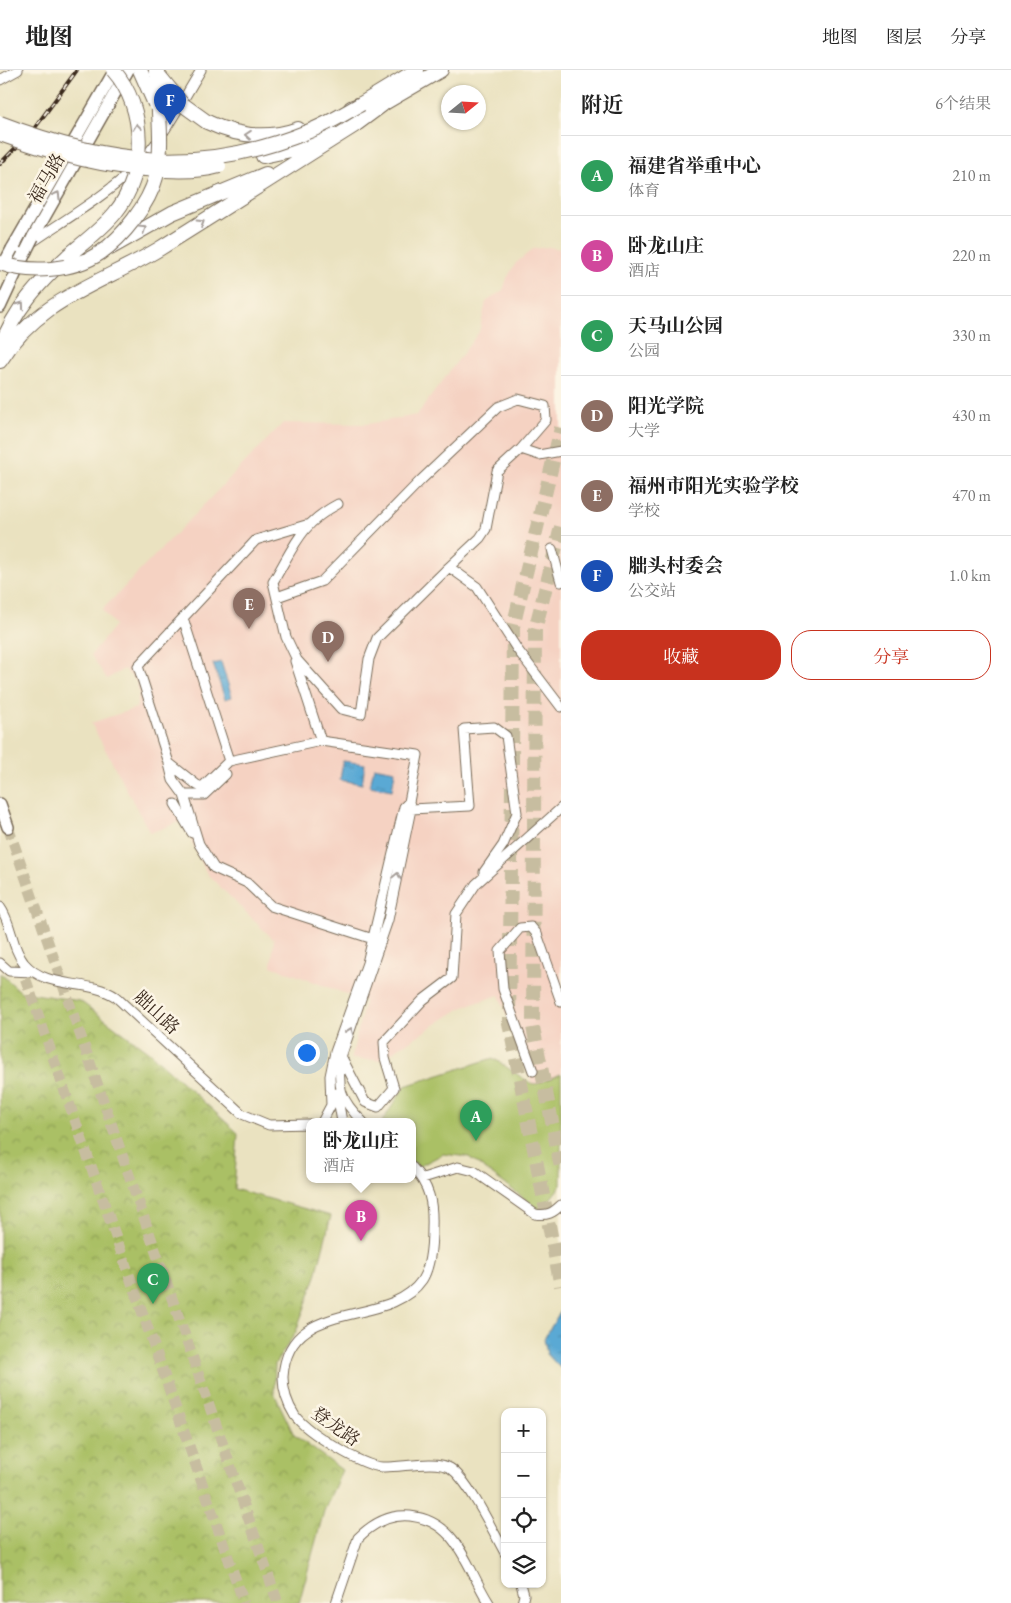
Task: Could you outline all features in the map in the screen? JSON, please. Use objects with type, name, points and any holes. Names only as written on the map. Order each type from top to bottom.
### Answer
[{"type":"highway","points":[[0,349],[16,312],[36,286],[116,212],[128,192],[137,163],[139,146],[134,111],[128,92],[114,70]]},
{"type":"highway","points":[[140,70],[154,100],[160,141]]},
{"type":"highway","points":[[100,252],[128,226],[145,203],[156,177],[160,141],[157,70]]},
{"type":"highway","points":[[157,70],[172,93],[193,113],[216,126],[238,134],[264,136],[290,132],[362,104]]},
{"type":"highway","points":[[0,123],[62,145],[112,156],[180,160],[234,155],[274,144],[315,129],[362,104],[417,70]]},
{"type":"highway","points":[[0,134],[91,162],[144,170],[212,168],[290,150],[382,105],[441,70]]},
{"type":"highway","points":[[0,361],[28,325],[52,306],[150,254],[355,125],[382,105]]},
{"type":"highway","points":[[1,266],[40,270],[72,264],[100,252],[172,213],[260,177],[316,149]]},
{"type":"main road","name":"福马路","points":[[1,266],[114,70]]},
{"type":"main road","name":"福马路","points":[[0,307],[32,237],[128,70]]},
{"type":"main road","points":[[0,804],[8,826]]},
{"type":"street","points":[[0,80],[18,70]]},
{"type":"street","points":[[1,266],[135,168],[171,118],[201,70]]},
{"type":"street","points":[[277,597],[322,581],[421,480],[498,407],[518,399],[545,406],[546,420],[521,449],[497,470],[486,529],[480,538],[377,638],[369,658],[361,714],[340,709],[297,660],[286,637]]},
{"type":"street","points":[[521,449],[539,454],[561,451]]},
{"type":"street","points":[[322,742],[286,637],[273,582],[306,525],[320,513],[338,504]]},
{"type":"street","points":[[199,844],[184,795],[173,780],[138,666],[256,540],[306,525]]},
{"type":"street","points":[[552,549],[561,582]]},
{"type":"street","points":[[449,568],[477,588],[517,649],[561,707]]},
{"type":"street","points":[[183,618],[229,761]]},
{"type":"street","points":[[338,1053],[365,1102],[378,1107],[394,1088],[385,1058],[384,1042],[424,1000],[452,978],[456,914],[502,845],[518,812],[506,736],[494,727],[464,729],[470,806],[404,807],[385,914],[364,982],[338,1053],[330,1076],[336,1091],[341,1118]]},
{"type":"street","points":[[169,763],[202,787],[229,761],[322,742],[418,755],[410,806]]},
{"type":"street","points":[[184,795],[204,795],[226,774]]},
{"type":"street","points":[[175,804],[214,868],[247,883],[271,906],[373,939]]},
{"type":"street","points":[[476,884],[561,808]]},
{"type":"street","points":[[0,907],[8,921],[21,960],[33,972]]},
{"type":"street","points":[[364,982],[373,939],[385,914]]},
{"type":"street","points":[[532,1071],[502,989],[500,951],[520,928],[531,927],[537,934],[561,1002]]},
{"type":"street","name":"胐山路","points":[[0,963],[9,971],[33,972],[45,978],[97,988],[116,997],[227,1101],[249,1118],[268,1125],[306,1124]]},
{"type":"street","points":[[325,1118],[330,1112],[336,1091]]},
{"type":"street","points":[[336,1091],[360,1118]]},
{"type":"street","points":[[423,1178],[458,1167],[474,1171],[535,1214],[543,1216],[554,1212],[561,1205]]},
{"type":"street","name":"登龙路","points":[[416,1170],[423,1178],[432,1198],[433,1221],[430,1254],[421,1281],[409,1293],[392,1303],[327,1320],[308,1331],[295,1344],[287,1361],[283,1377],[285,1393],[292,1411],[302,1424],[355,1459],[382,1467],[433,1465],[448,1467],[460,1477],[501,1546]]},
{"type":"street","points":[[336,1603],[358,1538],[386,1519],[405,1516],[433,1521],[446,1530],[489,1603]]},
{"type":"street","points":[[522,1588],[524,1595],[522,1603]]},
{"type":"shaded area","points":[[548,247],[561,249],[561,1074],[533,1085],[499,995],[461,1008],[380,1060],[351,1059],[365,1001],[271,966],[274,940],[207,874],[182,821],[150,833],[91,723],[136,708],[139,693],[136,681],[124,669],[107,679],[91,655],[115,625],[102,610],[283,423],[368,424],[417,415],[479,332],[486,302],[503,290],[507,278],[516,263],[533,249]]},
{"type":"green space","points":[[0,973],[21,992],[80,1001],[149,1052],[238,1133],[234,1189],[331,1216],[316,1276],[296,1332],[275,1364],[274,1393],[294,1435],[342,1470],[324,1511],[299,1603],[0,1603]]},
{"type":"green space","points":[[493,1058],[533,1085],[561,1074],[561,1185],[541,1211],[469,1157],[443,1154],[418,1167],[416,1165],[416,1118],[385,1118],[405,1086]]},
{"type":"water","points":[[221,662],[232,697],[225,699],[213,664]]},
{"type":"water","points":[[343,761],[365,764],[362,784],[340,780]]},
{"type":"water","points":[[374,767],[395,771],[392,790],[370,786]]},
{"type":"water","points":[[561,1310],[561,1369],[547,1354],[544,1339]]},
{"type":"tunnel","points":[[512,764],[513,627],[561,428]]},
{"type":"tunnel","points":[[561,527],[535,630],[533,1027],[561,1167]]},
{"type":"tunnel","points":[[512,786],[509,1023],[561,1286]]},
{"type":"tunnel","points":[[8,827],[278,1603]]},
{"type":"tunnel","points":[[20,963],[244,1603]]},
{"type":"railway","points":[[0,164],[34,129],[77,70]]},
{"type":"place","name":"胐头村委会","points":[[170,125]]},
{"type":"place","name":"福州市阳光实验学校","points":[[249,629]]},
{"type":"place","name":"阳光学院","points":[[328,662]]},
{"type":"place","name":"福建省举重中心","points":[[476,1141]]},
{"type":"place","name":"卧龙山庄","points":[[361,1241]]},
{"type":"place","name":"天马山公园","points":[[153,1304]]}]
